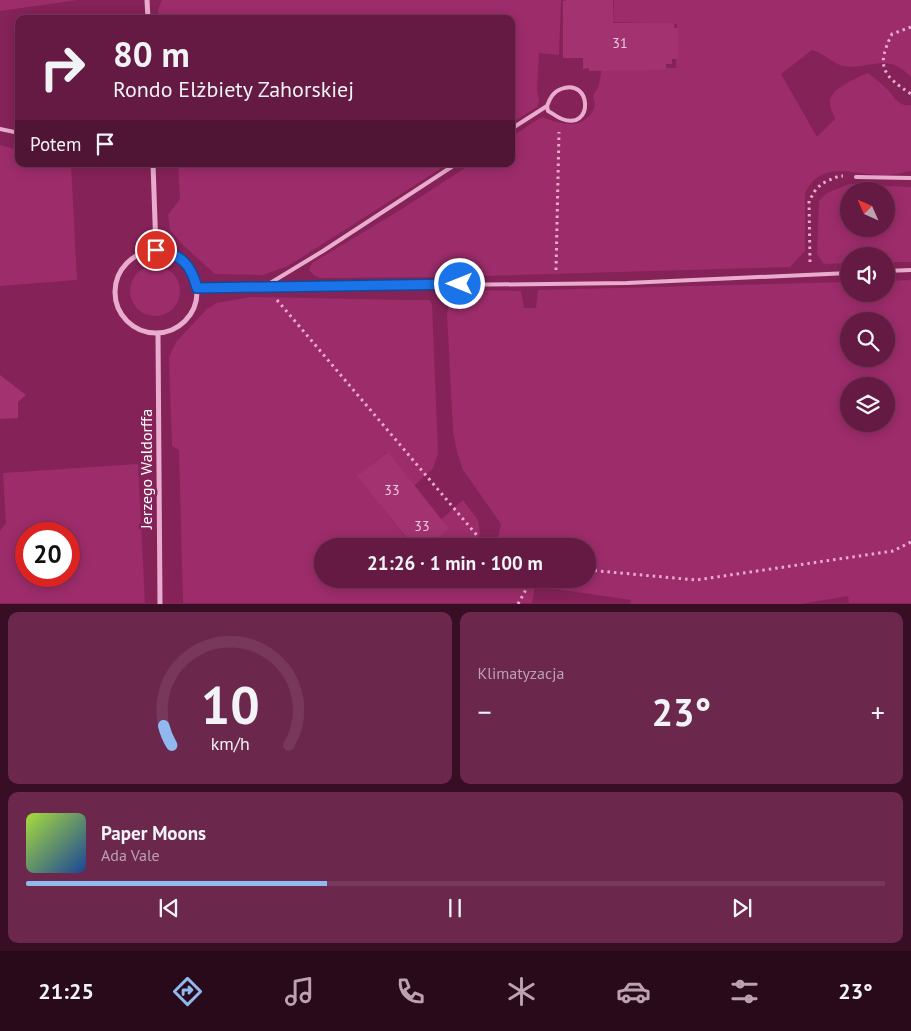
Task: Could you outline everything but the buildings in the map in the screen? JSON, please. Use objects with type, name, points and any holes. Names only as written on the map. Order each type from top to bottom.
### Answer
[{"type":"street","points":[[147,0],[148,15]]},
{"type":"street","points":[[153,167],[156,250]]},
{"type":"street","points":[[156,250],[168,252],[179,257],[188,265],[194,276],[197,288],[192,314],[183,324],[171,331],[158,334],[145,332],[133,327],[124,319],[117,308],[114,295],[115,281],[121,269],[130,259],[143,252],[156,250]]},
{"type":"street","name":"Jerzego Waldorffa","points":[[158,334],[160,604]]},
{"type":"lane","points":[[515,126],[547,106],[557,90],[567,86],[576,88],[583,94],[586,104],[584,113],[579,118],[570,120],[548,111],[547,106]]},
{"type":"lane","points":[[0,129],[15,132]]},
{"type":"lane","points":[[265,286],[323,251],[451,167]]},
{"type":"lane","points":[[856,177],[911,178]]},
{"type":"lane","points":[[895,271],[911,270]]},
{"type":"lane","points":[[197,288],[626,283],[840,273]]},
{"type":"path","points":[[911,27],[892,34],[884,50],[882,60],[886,74],[911,94]]},
{"type":"path","points":[[556,284],[560,117]]},
{"type":"path","points":[[810,275],[809,201],[823,182],[839,176],[856,177]]},
{"type":"path","points":[[265,286],[479,538]]},
{"type":"path","points":[[596,571],[696,580],[893,551],[911,542]]},
{"type":"path","points":[[518,604],[527,588]]},
{"type":"shaded area","points":[[0,0],[78,0],[0,11]]},
{"type":"shaded area","points":[[162,0],[561,0],[559,55],[539,53],[537,90],[539,101],[537,107],[515,121],[515,15],[159,15],[158,10]]},
{"type":"shaded area","points":[[614,0],[911,0],[911,77],[893,64],[884,63],[850,67],[840,65],[812,50],[781,74],[817,137],[835,119],[830,104],[834,94],[844,85],[868,73],[900,103],[911,105],[911,171],[894,175],[876,175],[841,171],[830,172],[820,176],[812,183],[805,194],[805,251],[790,267],[448,277],[320,278],[309,270],[312,263],[402,209],[466,167],[515,167],[515,134],[542,117],[567,124],[574,124],[585,120],[594,108],[593,96],[599,85],[602,66],[676,68],[677,24],[613,22]]},
{"type":"shaded area","points":[[0,145],[15,149],[15,167],[71,167],[77,280],[0,286]]},
{"type":"shaded area","points":[[178,167],[443,167],[288,266],[263,275],[215,274],[181,243],[170,230],[168,215],[180,199]]},
{"type":"shaded area","points":[[895,186],[911,187],[911,262],[895,262],[895,247],[840,247],[840,263],[824,264],[817,254],[819,201],[827,193],[840,188],[840,238],[895,238]]},
{"type":"shaded area","points":[[155,266],[164,268],[175,277],[180,291],[178,300],[169,311],[155,316],[146,314],[135,305],[130,291],[132,282],[141,271]]},
{"type":"shaded area","points":[[911,280],[911,603],[849,603],[848,596],[801,604],[630,604],[631,600],[549,588],[596,588],[596,538],[497,538],[501,524],[463,470],[457,452],[453,431],[447,314],[450,302],[460,291],[521,291],[524,308],[536,308],[538,290],[840,282],[840,302],[895,302],[895,281]]},
{"type":"shaded area","points":[[250,297],[429,300],[432,304],[438,453],[433,468],[414,486],[387,452],[358,476],[406,538],[314,538],[314,588],[535,588],[532,603],[183,603],[179,450],[172,446],[169,357],[176,342],[207,309],[217,303]]},
{"type":"shaded area","points":[[138,464],[145,603],[0,603],[0,531],[6,523],[3,473]]},
{"type":"shaded area","points":[[463,500],[478,520],[480,533],[478,538],[436,538],[448,529],[441,520]]},
{"type":"route","points":[[156,250],[168,252],[179,257],[188,265],[194,276],[197,288],[460,284]]}]
